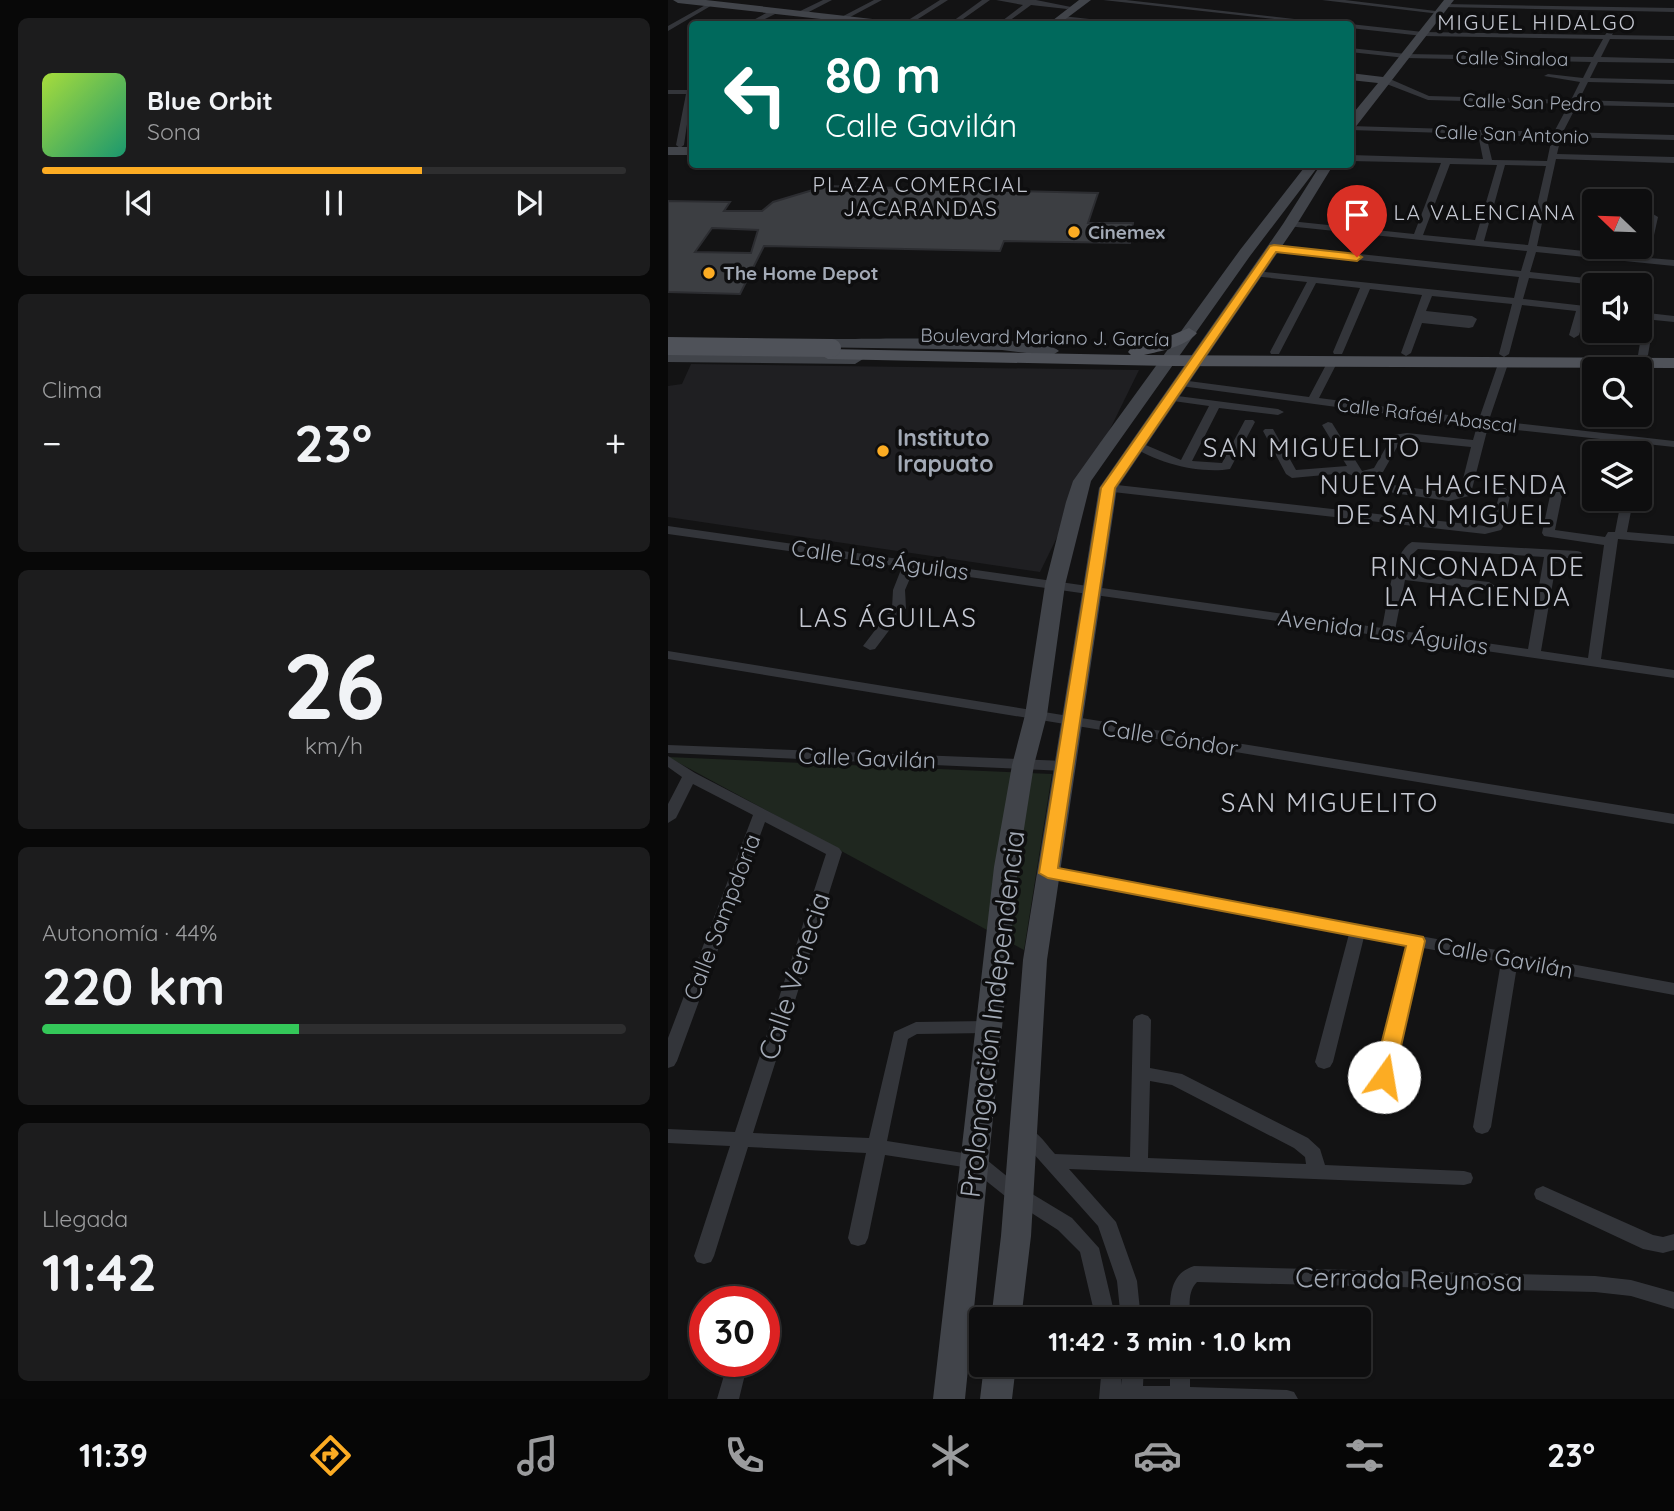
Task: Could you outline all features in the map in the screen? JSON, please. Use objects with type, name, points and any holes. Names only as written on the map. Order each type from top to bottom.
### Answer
[{"type":"main road","points":[[1133,356],[1190,333]]},
{"type":"main road","name":"Boulevard Mariano J. García","points":[[668,344],[830,351],[1133,356],[1167,363],[1199,357],[1275,352],[1336,356],[1406,353],[1674,363]]},
{"type":"main road","name":"Boulevard Mariano J. García","points":[[668,354],[830,351]]},
{"type":"main road","name":"Boulevard Mariano J. García","points":[[1199,357],[1674,355]]},
{"type":"main road","points":[[1133,356],[1149,368],[1167,363]]},
{"type":"street","points":[[678,0],[829,21]]},
{"type":"street","points":[[798,14],[829,0]]},
{"type":"street","points":[[839,21],[879,0]]},
{"type":"street","points":[[911,21],[945,0]]},
{"type":"street","points":[[956,21],[987,0]]},
{"type":"street","points":[[999,0],[1078,2]]},
{"type":"street","points":[[1106,0],[1306,21]]},
{"type":"street","points":[[1325,0],[1445,6],[1674,10]]},
{"type":"street","points":[[668,2],[798,14],[832,21]]},
{"type":"street","points":[[1005,21],[1032,2]]},
{"type":"street","points":[[1058,21],[1078,2]]},
{"type":"street","points":[[1049,21],[1078,2]]},
{"type":"street","points":[[668,29],[709,6]]},
{"type":"street","points":[[1354,120],[1389,83],[1406,56],[1445,6]]},
{"type":"street","points":[[756,21],[771,14]]},
{"type":"street","points":[[1354,26],[1674,38]]},
{"type":"street","points":[[1393,489],[1449,497],[1465,493],[1504,357],[1557,135],[1612,28]]},
{"type":"street","points":[[1426,29],[1674,29]]},
{"type":"street","name":"Calle Sinaloa","points":[[1354,50],[1406,56],[1674,61]]},
{"type":"street","points":[[1544,87],[1550,72],[1583,80],[1674,82]]},
{"type":"street","points":[[1354,79],[1389,83]]},
{"type":"street","name":"Calle San Pedro","points":[[1389,83],[1428,98],[1674,105]]},
{"type":"street","points":[[668,92],[689,94]]},
{"type":"street","points":[[680,148],[689,104]]},
{"type":"street","name":"Calle San Antonio","points":[[1354,122],[1482,134],[1674,138]]},
{"type":"street","points":[[1482,134],[1488,162]]},
{"type":"street","points":[[1354,158],[1446,162],[1674,160]]},
{"type":"street","points":[[1417,237],[1446,162]]},
{"type":"street","points":[[1479,243],[1502,162]]},
{"type":"street","name":"Prolongación Independencia","points":[[949,1399],[1006,867],[1023,765],[1036,715],[1055,585],[1082,481],[1260,233],[1311,168]]},
{"type":"street","points":[[1325,168],[1282,236],[1108,488],[1485,530],[1497,527],[1505,492]]},
{"type":"street","points":[[1295,188],[1312,190]]},
{"type":"street","points":[[1644,260],[1653,217]]},
{"type":"street","points":[[1260,233],[1524,275],[1582,281]]},
{"type":"street","points":[[1282,236],[1417,237],[1582,254]]},
{"type":"street","points":[[1633,259],[1674,264]]},
{"type":"street","points":[[1256,274],[1582,309],[1574,335]]},
{"type":"street","points":[[1275,352],[1313,280]]},
{"type":"street","points":[[1312,401],[1336,356],[1366,286]]},
{"type":"street","points":[[1406,353],[1428,292]]},
{"type":"street","points":[[1652,317],[1674,319]]},
{"type":"street","points":[[1643,343],[1643,355]]},
{"type":"street","points":[[668,344],[1006,361],[1049,354]]},
{"type":"street","points":[[668,354],[750,350]]},
{"type":"street","name":"Calle Rafaél Abascal","points":[[1181,383],[1483,423],[1674,444]]},
{"type":"street","points":[[1170,398],[1278,412]]},
{"type":"street","points":[[1185,463],[1215,405]]},
{"type":"street","points":[[1138,445],[1156,450],[1169,459],[1226,467],[1249,422]]},
{"type":"street","points":[[1328,425],[1352,468],[1362,475],[1379,470],[1397,437],[1477,444]]},
{"type":"street","points":[[1269,430],[1292,474],[1352,468]]},
{"type":"street","name":"Prolongación Independencia","points":[[1007,1307],[1019,1196],[1035,960],[1108,488]]},
{"type":"street","points":[[1557,491],[1548,533],[1615,539],[1674,540]]},
{"type":"street","points":[[1594,662],[1615,539],[1624,511]]},
{"type":"street","name":"Calle Las Águilas","points":[[668,530],[1093,591]]},
{"type":"street","points":[[1388,632],[1404,556],[1409,548],[1416,545],[1577,555]]},
{"type":"street","points":[[1534,653],[1551,555]]},
{"type":"street","points":[[870,646],[898,608],[899,590],[910,564]]},
{"type":"street","points":[[1401,576],[1489,586]]},
{"type":"street","name":"Avenida Las Águilas","points":[[1093,591],[1674,674]]},
{"type":"street","name":"Calle Cóndor","points":[[668,654],[1072,723],[1674,819]]},
{"type":"street","name":"Calle Gavilán","points":[[668,749],[1065,766]]},
{"type":"street","name":"Calle Venecia","points":[[668,760],[690,776],[834,852],[704,1256]]},
{"type":"street","points":[[669,810],[690,776]]},
{"type":"street","name":"Calle Sampdoria","points":[[668,1061],[761,813]]},
{"type":"street","name":"Calle Gavilán","points":[[1048,873],[1674,989]]},
{"type":"street","points":[[1324,1062],[1358,930]]},
{"type":"street","points":[[1384,1077],[1416,941]]},
{"type":"street","points":[[1482,1127],[1510,959]]},
{"type":"street","points":[[1139,1165],[1142,1020]]},
{"type":"street","points":[[858,1238],[900,1036],[916,1028],[987,1027]]},
{"type":"street","points":[[1141,1073],[1176,1079],[1301,1143],[1313,1154],[1318,1172]]},
{"type":"street","points":[[1023,1132],[1106,1222],[1127,1282],[1130,1307]]},
{"type":"street","points":[[668,1136],[876,1146],[975,1161],[1019,1196],[1065,1224],[1089,1248],[1103,1307]]},
{"type":"street","points":[[1050,1161],[1464,1178]]},
{"type":"street","points":[[1543,1194],[1650,1243],[1663,1245],[1674,1242]]},
{"type":"street","name":"Cerrada Reynosa","points":[[1181,1307],[1181,1286],[1185,1279],[1194,1274],[1595,1284],[1631,1288],[1674,1301]]},
{"type":"street","points":[[728,1399],[734,1377]]},
{"type":"street","points":[[996,1399],[999,1377]]},
{"type":"street","points":[[1115,1377],[1121,1396]]},
{"type":"street","points":[[1121,1396],[1129,1377]]},
{"type":"street","points":[[1180,1377],[1180,1396]]},
{"type":"street","points":[[1121,1396],[1287,1399]]},
{"type":"shaded area","name":"Instituto Irapuato","points":[[691,364],[1139,370],[1040,572],[668,517],[668,386],[682,384]]},
{"type":"shaded area","points":[[668,757],[1052,774],[1024,950]]},
{"type":"building","points":[[826,186],[1098,193],[1088,223],[1133,223],[1130,243],[1004,241],[1000,251],[764,246],[740,294],[668,292],[668,201],[730,202],[724,211],[762,211],[773,202]],"holes":[[[712,228],[758,230],[751,253],[695,252]]]},
{"type":"place","name":"Cinemex","points":[[1074,232]]},
{"type":"place","name":"The Home Depot","points":[[709,273]]},
{"type":"place","name":"Instituto Irapuato","points":[[883,451]]},
{"type":"district","name":"MIGUEL HIDALGO","points":[[1537,23]]},
{"type":"district","name":"PLAZA COMERCIAL JACARANDAS","points":[[921,197]]},
{"type":"district","name":"LA VALENCIANA","points":[[1485,213]]},
{"type":"district","name":"SAN MIGUELITO","points":[[1312,448]]},
{"type":"district","name":"NUEVA HACIENDA DE SAN MIGUEL","points":[[1444,500]]},
{"type":"district","name":"RINCONADA DE LA HACIENDA","points":[[1478,582]]},
{"type":"district","name":"LAS ÁGUILAS","points":[[888,618]]},
{"type":"district","name":"SAN MIGUELITO","points":[[1330,803]]},
{"type":"route","points":[[1357,257],[1274,248],[1108,488],[1048,873],[1416,941],[1384,1077]]}]
